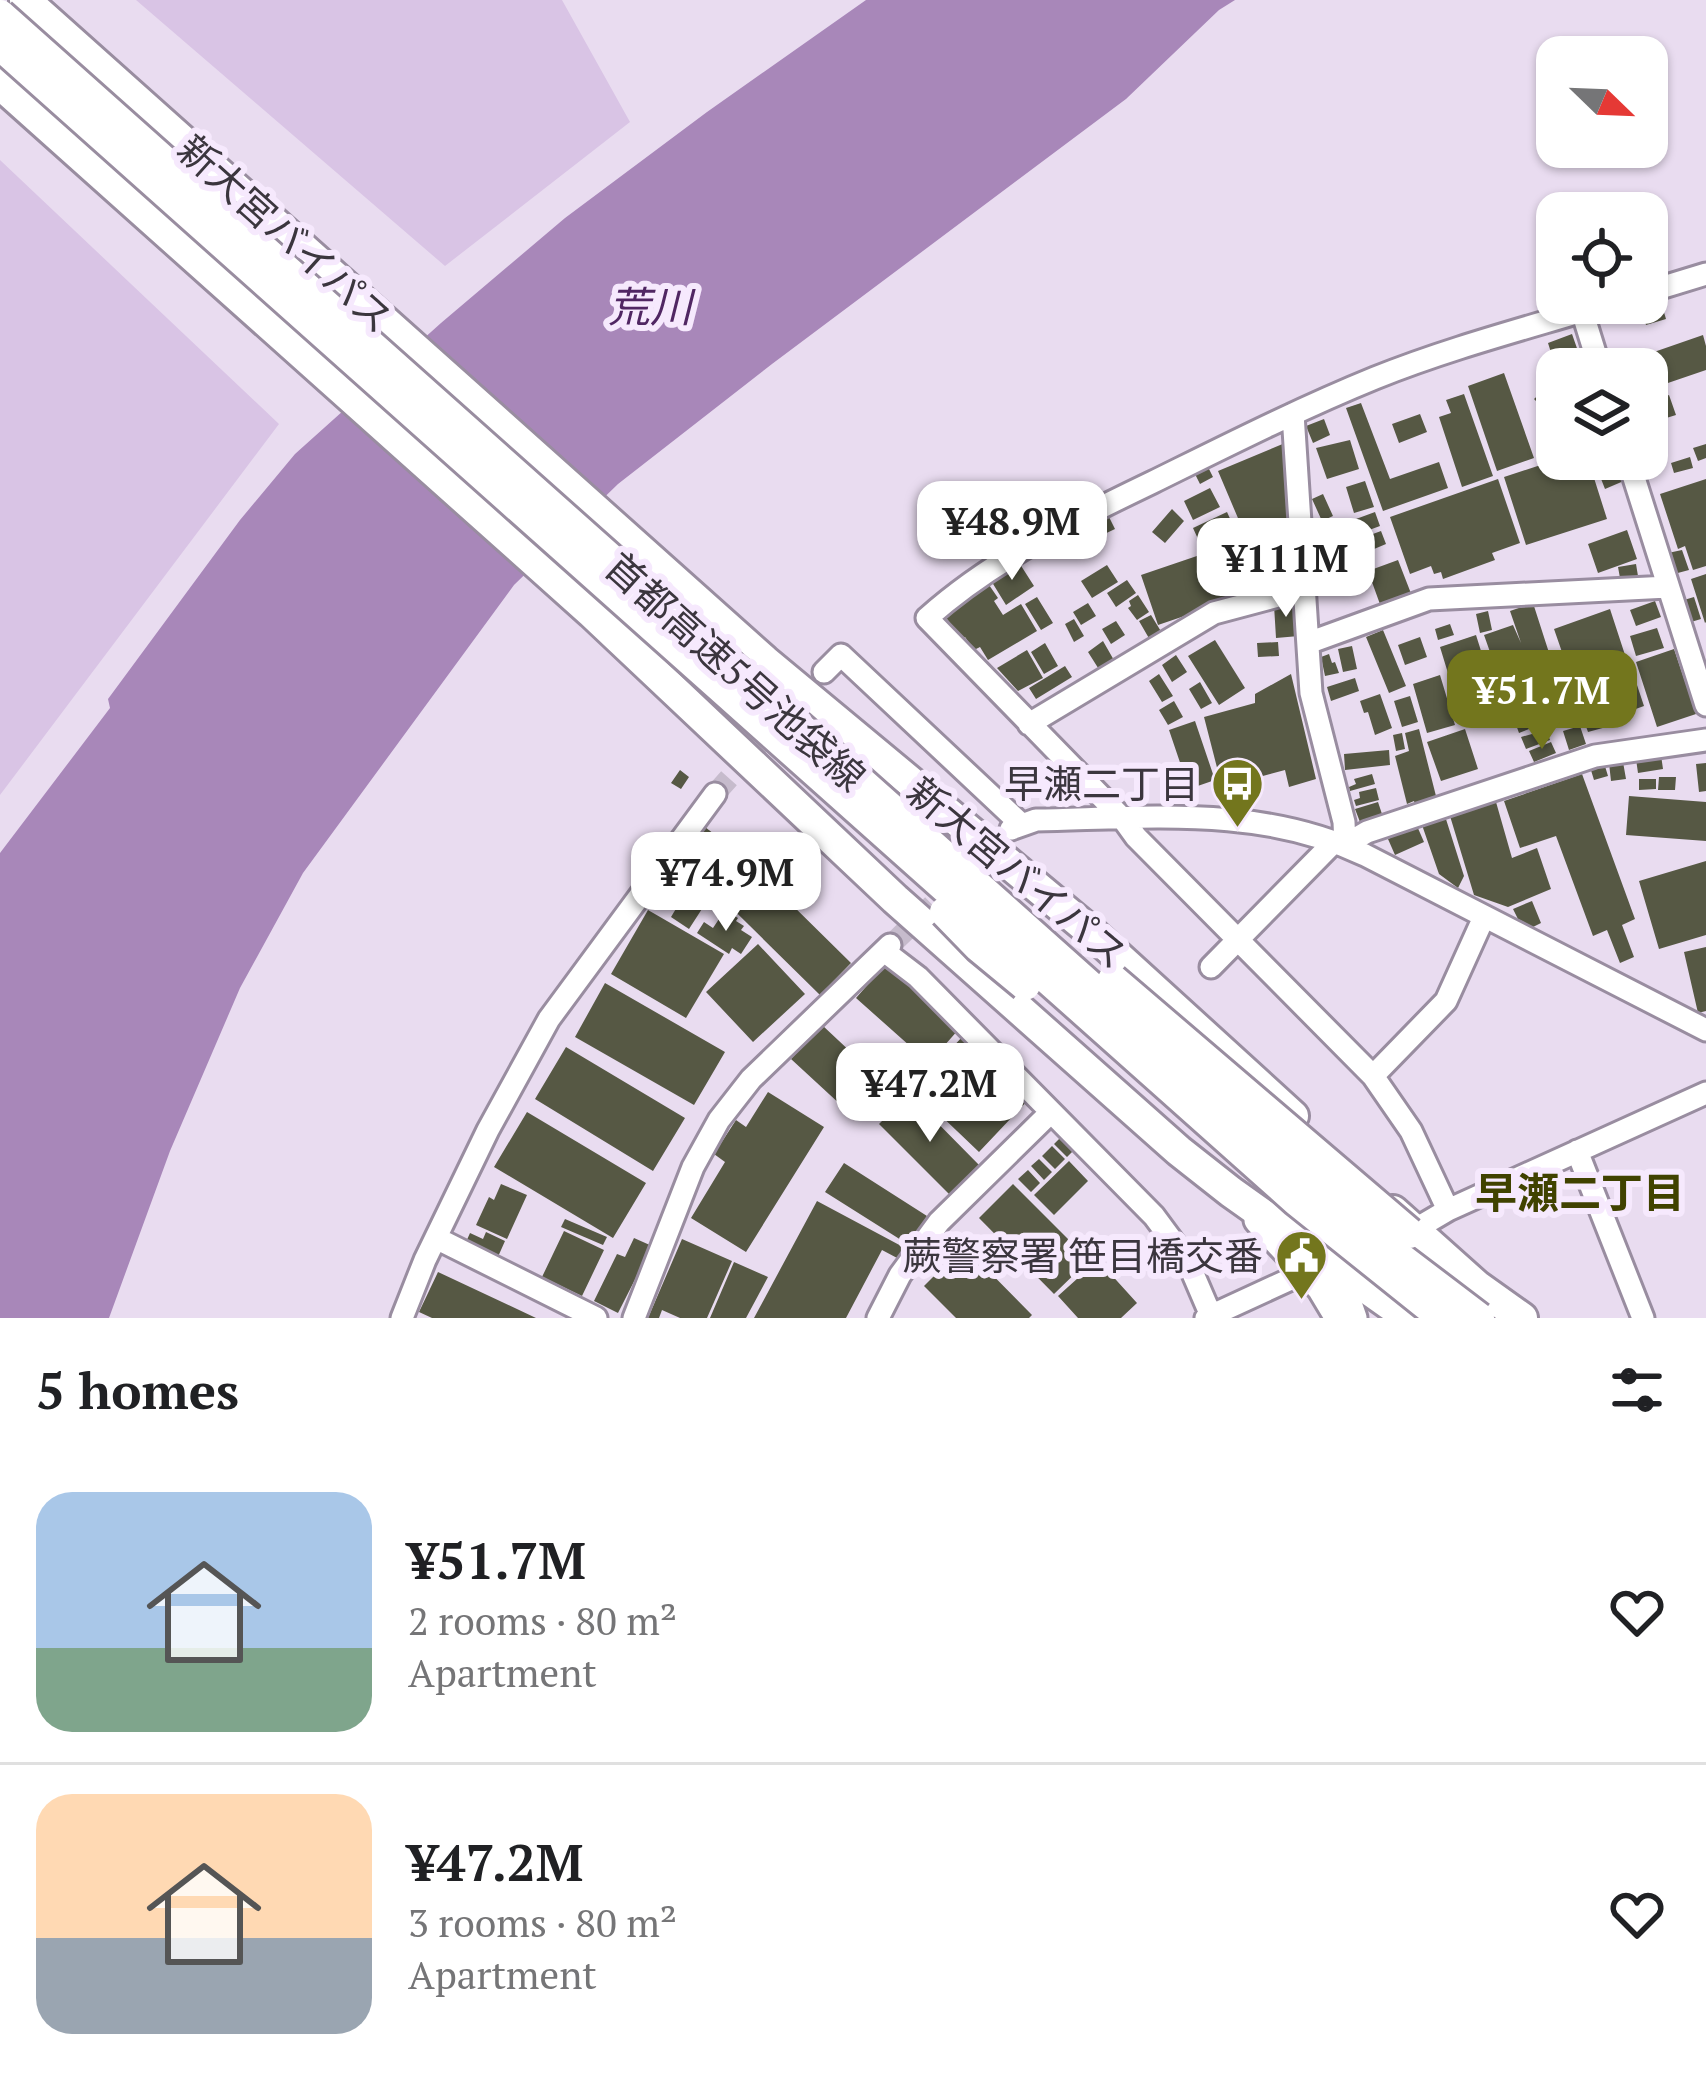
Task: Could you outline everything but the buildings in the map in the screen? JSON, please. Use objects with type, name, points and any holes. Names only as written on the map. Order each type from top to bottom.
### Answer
[{"type":"highway","name":"新大宮バイパス","points":[[25,0],[765,661],[1036,885],[1202,1031],[1412,1232]]},
{"type":"highway","name":"首都高速5号池袋線","points":[[0,16],[1297,1201],[1443,1318]]},
{"type":"highway","name":"首都高速5号池袋線","points":[[0,46],[1311,1183],[1479,1318]]},
{"type":"highway","name":"新大宮バイパス","points":[[0,84],[592,613],[895,899],[1179,1151],[1321,1269],[1409,1318]]},
{"type":"highway","points":[[789,734],[1017,898],[1412,1232],[1522,1318]]},
{"type":"highway","points":[[789,734],[979,947],[1420,1318]]},
{"type":"main road","points":[[1202,1031],[1303,1187],[1328,1298],[1339,1318]]},
{"type":"main road","points":[[1321,1269],[1353,1318]]},
{"type":"street","points":[[1668,286],[1706,274]]},
{"type":"street","points":[[1448,1210],[1411,1131],[1373,1076],[927,618],[950,597],[1060,527],[1293,414],[1377,377],[1536,324]]},
{"type":"street","points":[[1293,414],[1311,693],[1344,822],[1340,843]]},
{"type":"street","points":[[1635,480],[1706,705]]},
{"type":"street","points":[[1308,644],[1429,599],[1668,587]]},
{"type":"street","points":[[1029,724],[1214,614],[1304,589]]},
{"type":"street","points":[[824,672],[841,656],[1016,826],[1036,820],[1237,819],[1291,828],[1340,843],[1706,1030]]},
{"type":"street","points":[[1211,967],[1340,843],[1595,755],[1706,740]]},
{"type":"street","points":[[402,1318],[488,1130],[549,1019],[715,794]]},
{"type":"street","points":[[1373,1076],[1446,1001],[1484,917]]},
{"type":"street","points":[[634,1318],[693,1167],[719,1120],[752,1079],[889,946],[1154,1216],[1198,1283],[1210,1317],[1321,1269]]},
{"type":"street","points":[[1412,1232],[1448,1210],[1706,1094]]},
{"type":"street","points":[[878,1318],[900,1275],[939,1222],[1051,1112]]},
{"type":"street","points":[[1577,1151],[1643,1318]]},
{"type":"street","points":[[436,1238],[596,1318]]},
{"type":"shaded area","points":[[136,0],[562,0],[630,122],[445,266]]},
{"type":"shaded area","points":[[0,160],[279,424],[0,795]]},
{"type":"water","name":"荒川","points":[[866,0],[1235,0],[1126,99],[618,484],[514,585],[303,873],[240,988],[170,1151],[109,1318],[0,1318],[0,853],[110,708],[108,699],[240,520],[295,454],[565,218]]},
{"type":"tunnel","points":[[715,794],[824,672]]},
{"type":"tunnel","points":[[895,941],[1011,829]]},
{"type":"place","name":"早瀬二丁目","points":[[1238,829]]},
{"type":"place","name":"蕨警察署 笹目橋交番","points":[[1302,1301]]},
{"type":"district","name":"早瀬二丁目","points":[[1580,1192]]}]
